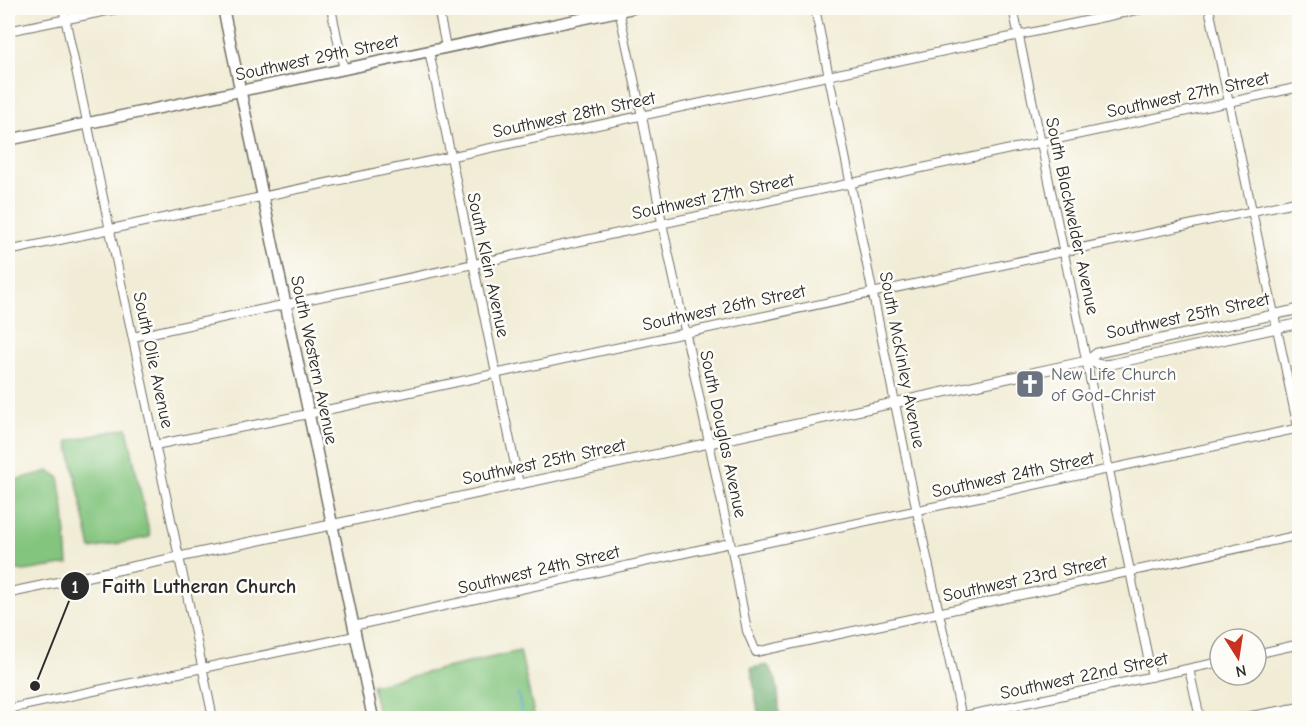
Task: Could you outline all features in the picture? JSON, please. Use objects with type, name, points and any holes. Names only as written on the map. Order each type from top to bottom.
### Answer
[{"type":"main road","name":"South Western Avenue","points":[[223,8],[373,718]]},
{"type":"main road","name":"Southwest 29th Street","points":[[8,140],[633,8]]},
{"type":"street","name":"South Olie Avenue","points":[[63,8],[213,718]]},
{"type":"street","points":[[8,31],[122,8]]},
{"type":"street","points":[[331,8],[344,70]]},
{"type":"street","points":[[438,8],[446,47]]},
{"type":"street","name":"South McKinley Avenue","points":[[814,8],[959,718]]},
{"type":"street","name":"South Blackwelder Avenue","points":[[1013,8],[1152,677]]},
{"type":"street","name":"Southwest 28th Street","points":[[8,251],[1146,8]]},
{"type":"street","points":[[1209,8],[1299,431]]},
{"type":"street","name":"South Douglas Avenue","points":[[619,10],[747,631],[756,651]]},
{"type":"street","name":"South Klein Avenue","points":[[429,51],[519,484]]},
{"type":"street","name":"Southwest 27th Street","points":[[133,337],[1299,87]]},
{"type":"street","name":"Southwest 26th Street","points":[[155,445],[1299,201]]},
{"type":"street","name":"Southwest 25th Street","points":[[8,593],[1087,361],[1097,353],[1299,309]]},
{"type":"street","name":"Southwest 25th Street","points":[[1087,361],[1101,365],[1112,364],[1299,322]]},
{"type":"street","name":"Southwest 24th Street","points":[[8,709],[203,668],[354,631],[731,547],[917,512],[1110,469],[1299,431]]},
{"type":"street","name":"Southwest 23rd Street","points":[[756,651],[1299,535]]},
{"type":"street","points":[[1268,651],[1299,644]]},
{"type":"street","name":"Southwest 22nd Street","points":[[959,718],[1208,665]]},
{"type":"street","points":[[1189,669],[1200,718]]},
{"type":"street","points":[[1240,718],[1299,707]]},
{"type":"green space","points":[[127,428],[150,537],[91,549],[68,441]]},
{"type":"green space","points":[[49,471],[59,477],[68,564],[24,571],[8,568],[8,482]]},
{"type":"green space","points":[[520,651],[535,718],[523,718],[518,694],[522,718],[379,718],[372,685]]},
{"type":"green space","points":[[767,665],[777,683],[779,718],[759,718],[751,668]]},
{"type":"waterway","points":[[517,694],[523,718]]},
{"type":"place","name":"New Life Church of God-Christ","points":[[1030,384]]},
{"type":"place","name":"Faith Lutheran Church","points":[[35,686]]}]
